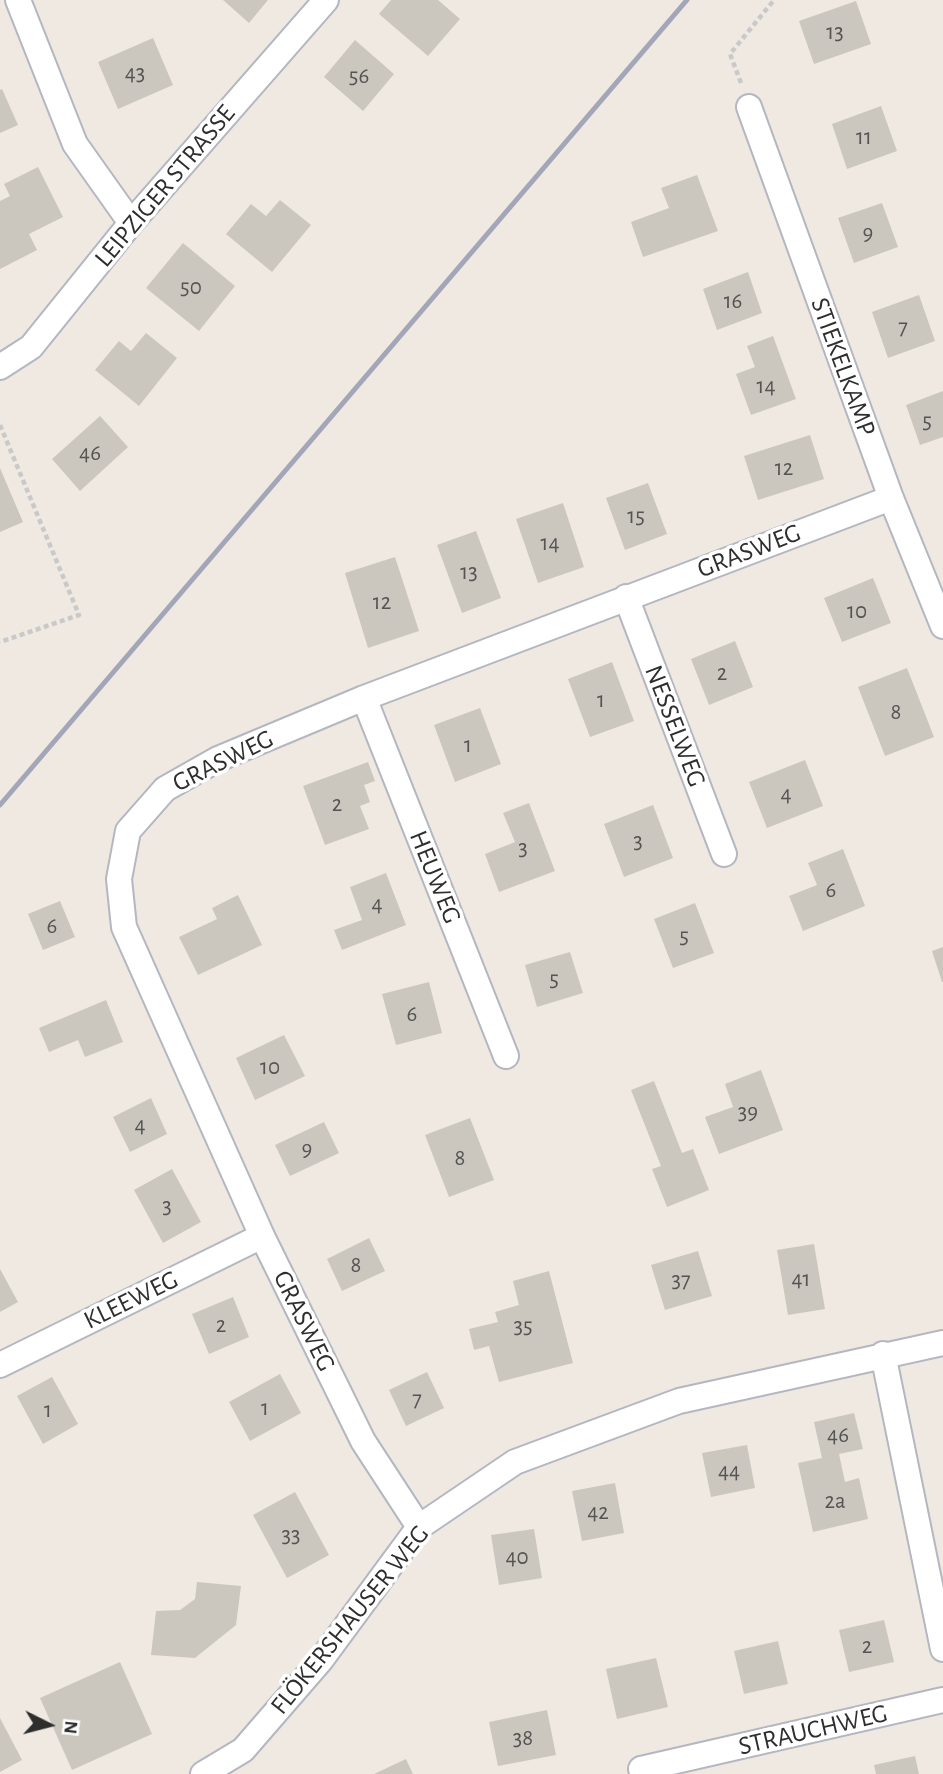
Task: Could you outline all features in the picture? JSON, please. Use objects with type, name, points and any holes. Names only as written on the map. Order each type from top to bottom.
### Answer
[{"type":"street","points":[[18,0],[75,144],[131,223]]},
{"type":"street","name":"LEIPZIGER STRASSE","points":[[0,367],[31,346],[131,223],[326,0]]},
{"type":"street","name":"STIEKELKAMP","points":[[750,107],[891,498],[935,579],[943,626]]},
{"type":"street","name":"GRASWEG","points":[[419,1527],[363,1441],[262,1236],[124,927],[119,879],[128,831],[165,789],[218,759],[364,698],[891,498]]},
{"type":"street","name":"NESSELWEG","points":[[626,597],[724,854]]},
{"type":"street","name":"HEUWEG","points":[[364,698],[506,1056]]},
{"type":"street","name":"KLEEWEG","points":[[0,1364],[262,1236]]},
{"type":"street","name":"FLÖKERSHAUSER WEG","points":[[203,1774],[243,1750],[321,1660],[419,1527],[515,1462],[679,1401],[883,1354],[943,1343]]},
{"type":"street","points":[[883,1354],[943,1649]]},
{"type":"street","name":"STRAUCHWEG","points":[[642,1769],[943,1700]]},
{"type":"path","points":[[750,107],[730,54],[774,0]]},
{"type":"path","points":[[0,425],[79,615],[0,642]]},
{"type":"building","points":[[223,0],[268,0],[249,23]]},
{"type":"building","points":[[391,0],[438,0],[460,19],[428,56],[379,14]]},
{"type":"building","points":[[856,1],[871,44],[814,64],[799,21]]},
{"type":"building","points":[[153,38],[173,85],[118,109],[98,62]]},
{"type":"building","points":[[355,40],[394,74],[363,111],[324,77]]},
{"type":"building","points":[[2,89],[18,125],[0,133],[0,90]]},
{"type":"building","points":[[881,106],[897,151],[847,169],[832,124]]},
{"type":"building","points":[[38,167],[63,217],[29,234],[37,250],[0,269],[0,201],[10,196],[4,184]]},
{"type":"building","points":[[697,175],[718,231],[643,257],[631,222],[669,208],[661,188]]},
{"type":"building","points":[[280,200],[311,225],[272,272],[226,234],[251,204],[266,216]]},
{"type":"building","points":[[882,203],[898,247],[854,263],[838,218]]},
{"type":"building","points":[[183,243],[235,286],[199,331],[146,288]]},
{"type":"building","points":[[748,272],[762,313],[717,330],[703,289]]},
{"type":"building","points":[[919,295],[935,341],[888,358],[872,312]]},
{"type":"building","points":[[146,333],[177,358],[139,406],[95,370],[119,341],[131,351]]},
{"type":"building","points":[[773,336],[796,399],[751,415],[736,374],[755,367],[747,346]]},
{"type":"building","points":[[943,391],[943,437],[920,445],[906,405]]},
{"type":"building","points":[[100,416],[128,447],[80,491],[52,459]]},
{"type":"building","points":[[810,435],[824,479],[758,500],[744,456]]},
{"type":"building","points":[[0,468],[23,522],[0,532]]},
{"type":"building","points":[[648,483],[667,534],[625,550],[606,498]]},
{"type":"building","points":[[563,503],[584,567],[538,583],[516,519]]},
{"type":"building","points":[[476,531],[501,598],[462,613],[437,545]]},
{"type":"building","points":[[395,557],[419,631],[368,648],[345,573]]},
{"type":"building","points":[[873,578],[891,623],[842,642],[824,598]]},
{"type":"building","points":[[735,641],[753,687],[709,705],[691,659]]},
{"type":"building","points":[[612,662],[634,721],[590,737],[568,679]]},
{"type":"building","points":[[907,668],[934,737],[885,756],[858,687]]},
{"type":"building","points":[[480,708],[501,764],[455,782],[434,725]]},
{"type":"building","points":[[805,760],[823,806],[767,828],[749,782]]},
{"type":"building","points":[[368,762],[375,781],[364,785],[370,802],[360,806],[369,829],[325,845],[303,786]]},
{"type":"building","points":[[529,803],[555,871],[499,892],[485,854],[515,842],[503,813]]},
{"type":"building","points":[[653,805],[673,858],[624,877],[604,824]]},
{"type":"building","points":[[843,849],[865,906],[803,931],[789,896],[817,885],[808,863]]},
{"type":"building","points":[[386,873],[406,925],[342,950],[334,930],[362,920],[350,887]]},
{"type":"building","points":[[238,895],[262,945],[198,975],[179,937],[217,919],[212,908]]},
{"type":"building","points":[[60,901],[75,937],[43,950],[28,914]]},
{"type":"building","points":[[695,903],[714,953],[673,968],[654,919]]},
{"type":"building","points":[[943,947],[943,982],[942,982],[932,951]]},
{"type":"building","points":[[570,952],[583,993],[537,1007],[525,965]]},
{"type":"building","points":[[429,982],[442,1033],[396,1045],[382,994]]},
{"type":"building","points":[[106,1000],[123,1042],[85,1057],[78,1040],[49,1052],[39,1028]]},
{"type":"building","points":[[284,1035],[305,1076],[255,1100],[236,1058]]},
{"type":"building","points":[[761,1070],[783,1130],[719,1154],[705,1117],[733,1107],[725,1084]]},
{"type":"building","points":[[654,1081],[682,1153],[693,1149],[709,1190],[667,1207],[652,1169],[661,1166],[631,1090]]},
{"type":"building","points":[[151,1098],[167,1134],[130,1152],[113,1117]]},
{"type":"building","points":[[470,1118],[494,1180],[449,1197],[425,1135]]},
{"type":"building","points":[[324,1122],[339,1153],[290,1176],[275,1145]]},
{"type":"building","points":[[172,1169],[201,1222],[163,1243],[134,1190]]},
{"type":"building","points":[[369,1238],[385,1271],[342,1291],[327,1259]]},
{"type":"building","points":[[814,1244],[825,1309],[788,1315],[777,1250]]},
{"type":"building","points":[[698,1251],[712,1296],[665,1310],[651,1265]]},
{"type":"building","points":[[0,1269],[18,1302],[0,1312]]},
{"type":"building","points":[[549,1271],[573,1363],[499,1382],[489,1346],[474,1350],[469,1329],[498,1322],[495,1312],[519,1305],[513,1281]]},
{"type":"building","points":[[233,1297],[249,1337],[209,1354],[192,1314]]},
{"type":"building","points":[[427,1372],[444,1408],[406,1426],[389,1390]]},
{"type":"building","points":[[280,1374],[301,1413],[250,1441],[229,1402]]},
{"type":"building","points":[[52,1377],[78,1424],[43,1444],[17,1396]]},
{"type":"building","points":[[854,1413],[863,1449],[839,1454],[845,1482],[859,1478],[868,1519],[813,1532],[798,1463],[822,1458],[814,1422]]},
{"type":"building","points":[[747,1445],[755,1488],[711,1497],[702,1453]]},
{"type":"building","points":[[615,1483],[624,1533],[582,1541],[572,1491]]},
{"type":"building","points":[[295,1492],[329,1555],[287,1578],[253,1515]]},
{"type":"building","points":[[534,1529],[542,1578],[499,1585],[491,1535]]},
{"type":"building","points":[[197,1582],[241,1586],[236,1625],[195,1658],[151,1655],[156,1611],[180,1610],[195,1599]]},
{"type":"building","points":[[884,1620],[894,1662],[849,1672],[839,1630]]},
{"type":"building","points":[[778,1641],[788,1684],[744,1694],[734,1651]]},
{"type":"building","points":[[656,1658],[668,1707],[617,1719],[606,1669]]},
{"type":"building","points":[[120,1662],[152,1734],[72,1770],[40,1698]]},
{"type":"building","points":[[547,1710],[556,1755],[498,1766],[489,1722]]},
{"type":"building","points":[[0,1718],[22,1760],[0,1772]]},
{"type":"building","points":[[915,1756],[919,1774],[876,1774],[874,1765]]},
{"type":"building","points":[[406,1759],[413,1774],[374,1774]]},
{"type":"railway","points":[[0,805],[687,0]]}]
